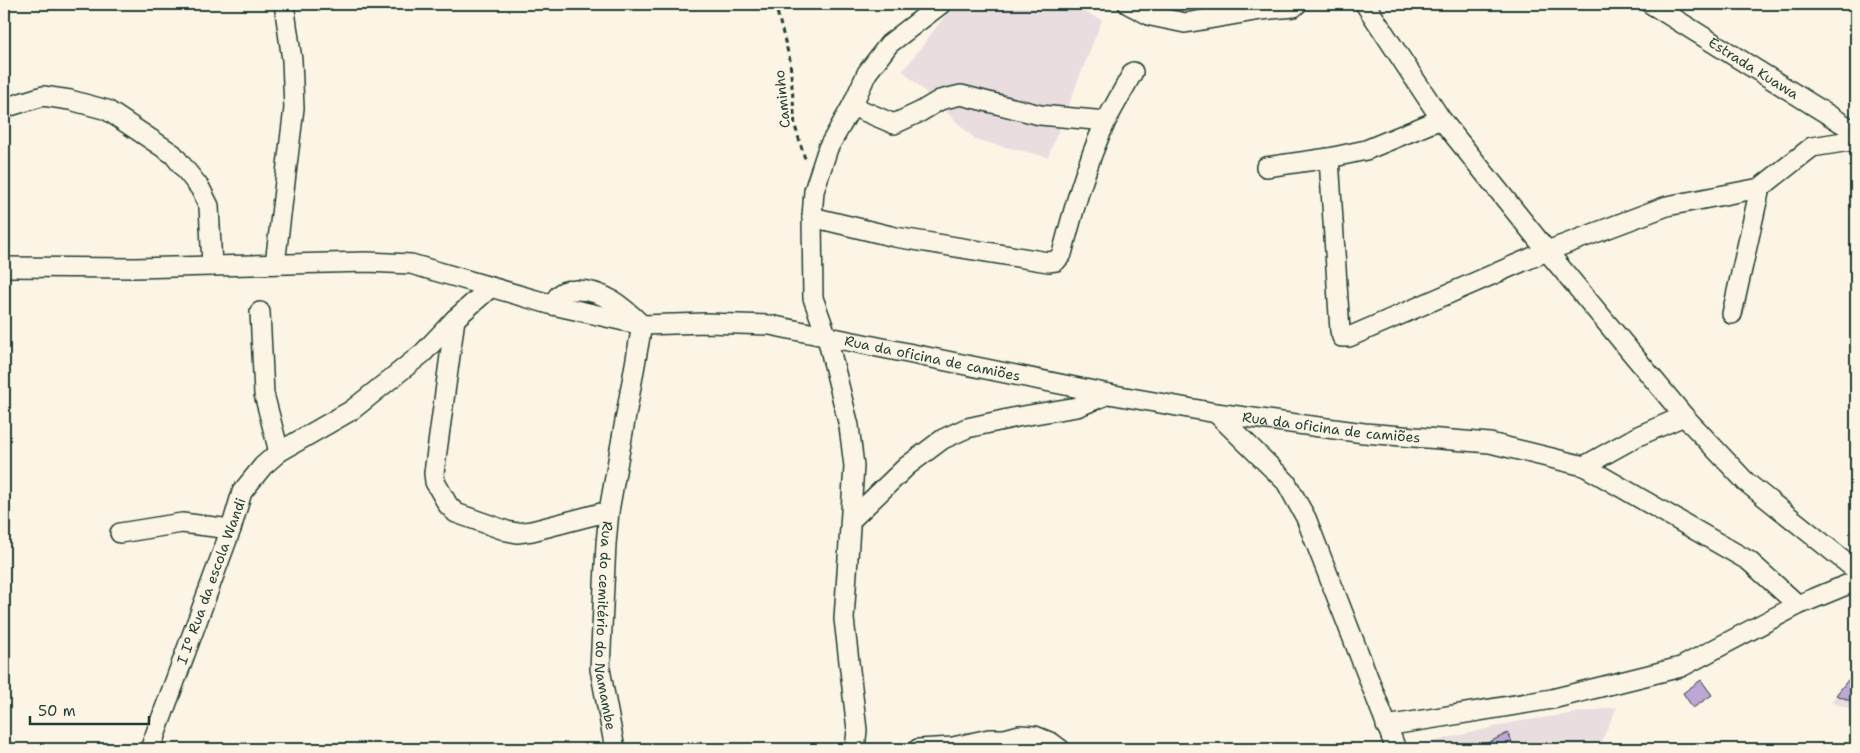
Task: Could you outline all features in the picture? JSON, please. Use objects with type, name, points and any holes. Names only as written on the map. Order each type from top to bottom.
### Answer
[{"type":"street","points":[[275,264],[294,108],[292,60],[284,4]]},
{"type":"street","points":[[855,749],[857,730],[844,619],[854,466],[849,426],[828,337],[813,298],[812,217],[814,191],[828,148],[852,106],[867,73],[889,44],[941,4]]},
{"type":"street","points":[[1128,4],[1151,16],[1185,23],[1261,10],[1294,7],[1297,4]]},
{"type":"street","points":[[1365,4],[1441,119],[1547,251],[1684,416],[1746,482],[1856,570]]},
{"type":"street","name":"Estrada Kuawa","points":[[1651,4],[1680,12],[1856,132]]},
{"type":"street","points":[[812,217],[896,237],[1048,262],[1056,261],[1062,254],[1083,176],[1106,121],[1133,72]]},
{"type":"street","points":[[852,106],[894,124],[940,100],[961,95],[1040,115],[1106,121]]},
{"type":"street","points":[[4,108],[43,96],[70,100],[107,110],[173,154],[200,188],[209,206],[212,266]]},
{"type":"street","points":[[1266,167],[1329,158],[1366,150],[1441,119]]},
{"type":"street","points":[[1329,158],[1340,331],[1342,337],[1349,337],[1547,251],[1667,206],[1760,188],[1812,147],[1856,140]]},
{"type":"street","points":[[1732,314],[1760,188]]},
{"type":"street","name":"Rua da oficina de camiões","points":[[4,267],[212,266],[367,262],[411,264],[553,305],[642,325],[706,323],[770,325],[1109,394],[1216,413],[1364,433],[1490,443],[1584,466],[1749,561],[1798,605]]},
{"type":"street","name":"I Iº Rua da escola Wandi","points":[[150,749],[231,529],[242,492],[263,466],[279,452],[352,410],[423,353],[455,319],[491,287]]},
{"type":"street","points":[[260,312],[264,394],[279,452]]},
{"type":"street","points":[[455,319],[434,473],[435,482],[448,505],[456,513],[507,532],[517,533],[532,531],[609,511]]},
{"type":"street","name":"Rua do cemitério do Namambe","points":[[615,749],[600,669],[609,511],[642,325]]},
{"type":"street","points":[[851,520],[907,466],[942,439],[967,428],[1017,416],[1077,407],[1109,394]]},
{"type":"street","points":[[1216,413],[1286,482],[1306,518],[1396,749]]},
{"type":"street","points":[[1584,466],[1638,436],[1684,416]]},
{"type":"street","points":[[120,533],[182,523],[231,529]]},
{"type":"street","points":[[1386,726],[1552,699],[1681,667],[1798,605],[1856,580]]},
{"type":"street","points":[[918,749],[953,747],[989,739],[1005,739],[1020,735],[1035,736],[1052,743],[1060,749]]},
{"type":"path","name":"Caminho","points":[[775,4],[790,60],[795,126],[806,163]]},
{"type":"shaded area","points":[[954,4],[1067,4],[1102,20],[1048,157],[976,140],[903,71]]},
{"type":"shaded area","points":[[1856,664],[1856,711],[1831,702],[1852,676]]},
{"type":"shaded area","points":[[1617,707],[1598,749],[1402,749],[1515,722]]},
{"type":"building","points":[[1856,670],[1856,703],[1836,695]]},
{"type":"building","points":[[1701,680],[1712,695],[1693,708],[1683,693]]},
{"type":"building","points":[[1508,733],[1515,749],[1475,749]]}]
